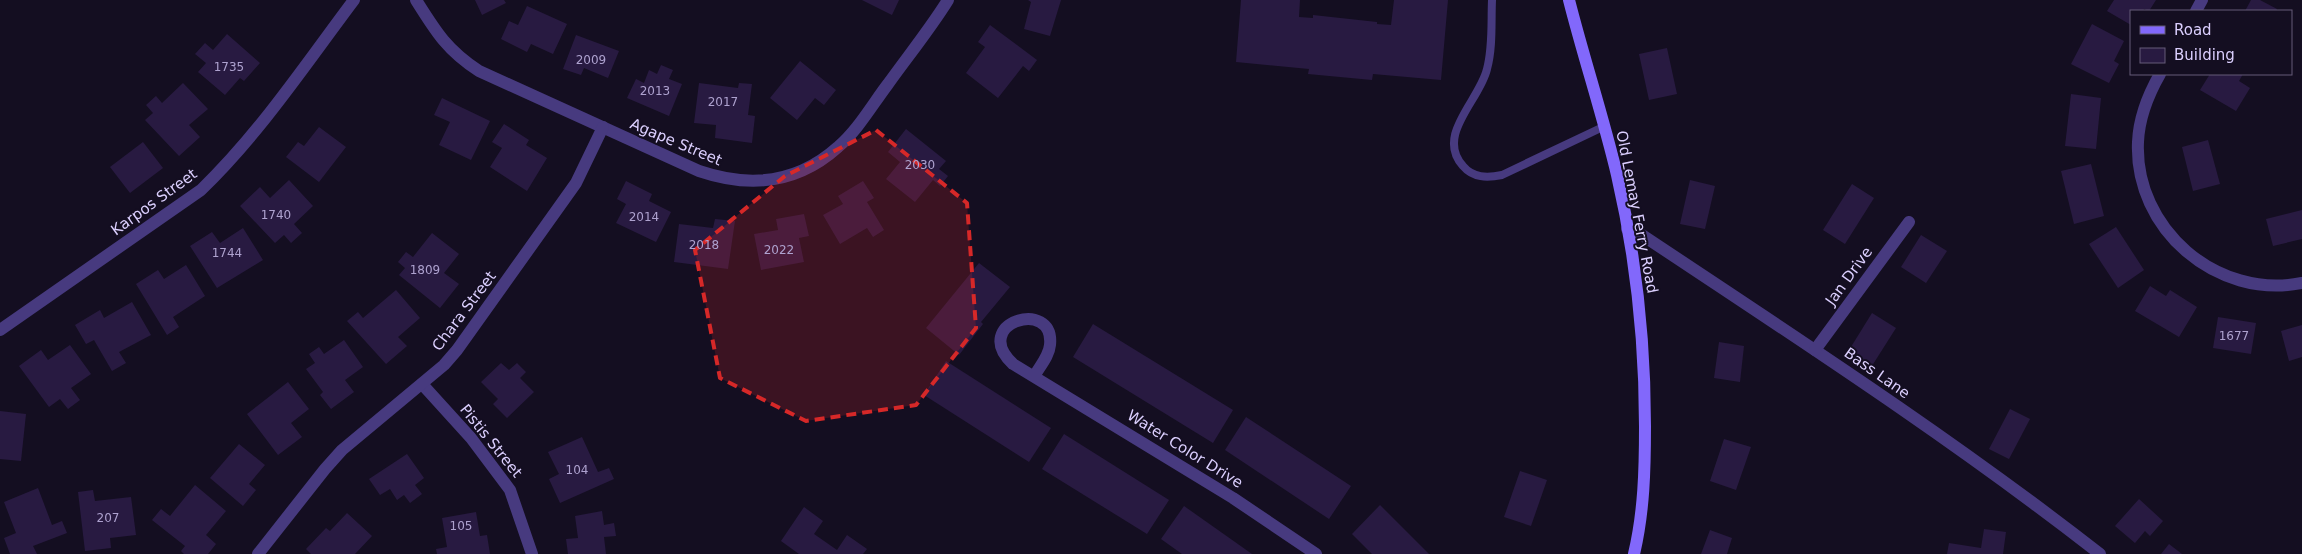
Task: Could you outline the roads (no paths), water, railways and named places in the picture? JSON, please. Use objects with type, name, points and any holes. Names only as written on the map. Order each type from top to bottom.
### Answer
[{"type":"main road","name":"Old Lemay Ferry Road","points":[[1570,0],[1605,126],[1628,229],[1640,319],[1645,405],[1641,511],[1634,554]]},
{"type":"street","name":"Karpos Street","points":[[0,330],[201,190],[258,129],[354,0]]},
{"type":"street","name":"Agape Street","points":[[416,0],[444,43],[461,59],[479,71],[699,171],[722,179],[743,182],[765,181],[793,174],[819,161],[845,140],[948,0]]},
{"type":"street","points":[[2159,75],[2150,91],[2142,116],[2138,155],[2146,194],[2164,227],[2179,246],[2193,257],[2207,267],[2232,278],[2269,286],[2302,283]]},
{"type":"street","name":"Chara Street","points":[[258,554],[342,450],[444,365],[457,350],[549,224],[576,183],[603,127]]},
{"type":"street","name":"Jan Drive","points":[[1815,350],[1909,222]]},
{"type":"street","name":"Bass Lane","points":[[1628,229],[1642,235],[1815,350],[2042,509],[2100,554]]},
{"type":"street","name":"Water Color Drive","points":[[1035,376],[1048,354],[1050,336],[1039,322],[1030,318],[1020,319],[1011,323],[1004,331],[1002,349],[1006,357],[1013,364],[1233,498],[1316,554]]},
{"type":"street","name":"Pistis Street","points":[[422,384],[471,438],[510,490],[532,554]]},
{"type":"lane","points":[[1492,0],[1487,69],[1483,82],[1456,128],[1454,137],[1455,154],[1465,169],[1479,176],[1489,178],[1502,176],[1605,126]]}]
